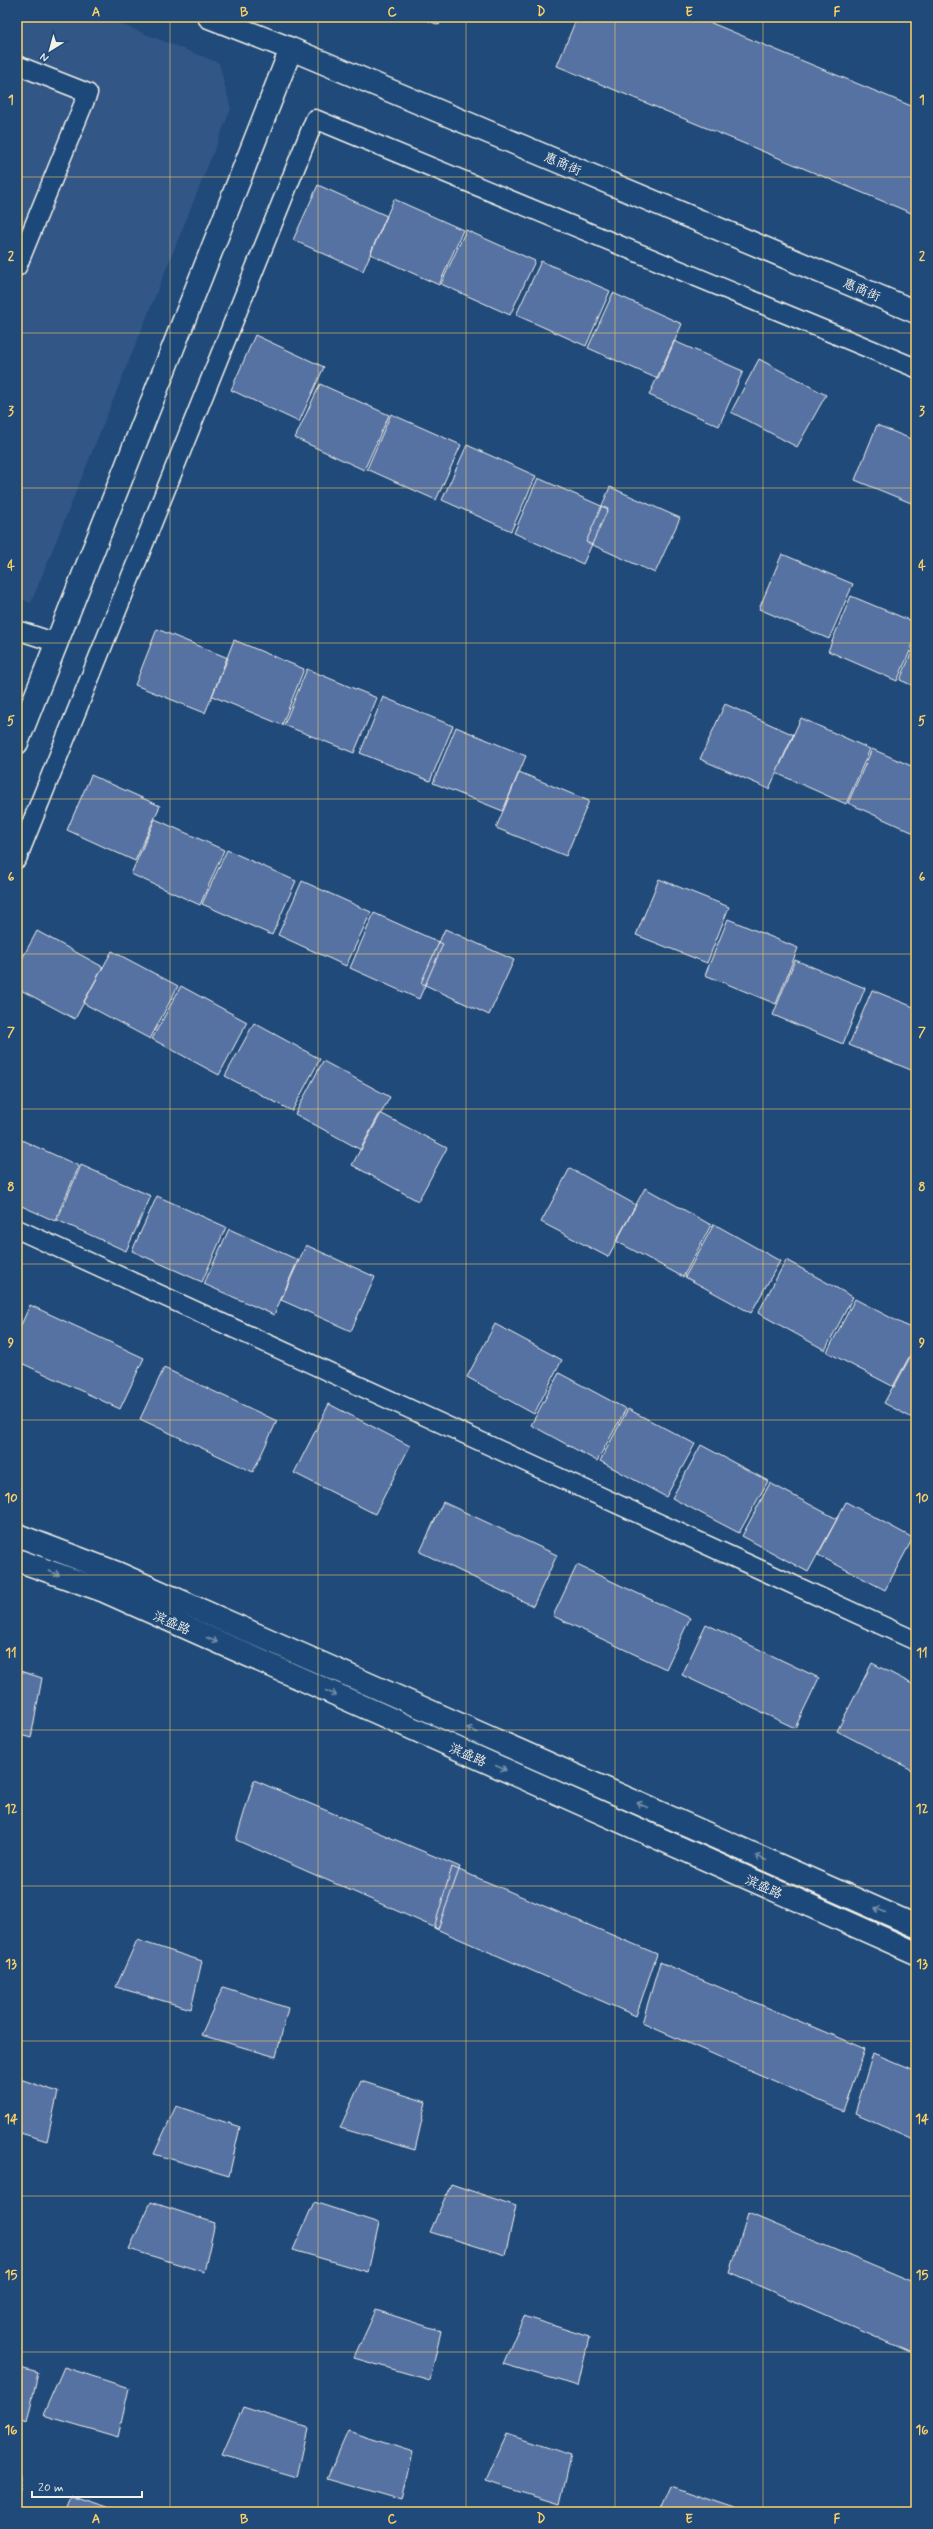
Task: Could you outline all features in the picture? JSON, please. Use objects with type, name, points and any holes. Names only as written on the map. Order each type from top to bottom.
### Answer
[{"type":"main road","name":"惠商街","points":[[209,17],[291,49],[916,312]]},
{"type":"main road","points":[[17,743],[291,49]]},
{"type":"main road","name":"滨盛路","points":[[17,1535],[117,1573],[916,1926]]},
{"type":"main road","name":"滨盛路","points":[[17,1560],[104,1591],[916,1953]]},
{"type":"lane","points":[[17,66],[88,93],[17,267]]},
{"type":"lane","points":[[17,859],[315,119],[916,368]]},
{"type":"lane","points":[[17,630],[56,643]]},
{"type":"lane","points":[[17,1229],[916,1641]]},
{"type":"shaded area","points":[[17,17],[103,17],[219,63],[231,109],[31,603],[17,598]]},
{"type":"building","points":[[419,17],[442,17],[439,25]]},
{"type":"building","points":[[577,17],[697,17],[916,108],[916,215],[557,66]]},
{"type":"building","points":[[318,185],[387,216],[363,271],[293,240]]},
{"type":"building","points":[[394,199],[463,230],[439,285],[370,254]]},
{"type":"building","points":[[466,230],[535,261],[510,315],[441,284]]},
{"type":"building","points":[[541,261],[610,291],[586,346],[516,315]]},
{"type":"building","points":[[613,293],[682,324],[658,379],[588,348]]},
{"type":"building","points":[[255,335],[324,367],[299,422],[231,390]]},
{"type":"building","points":[[674,341],[743,371],[719,426],[649,395]]},
{"type":"building","points":[[759,359],[826,395],[797,447],[731,412]]},
{"type":"building","points":[[320,384],[389,415],[364,470],[295,438]]},
{"type":"building","points":[[391,414],[461,445],[436,500],[367,469]]},
{"type":"building","points":[[877,425],[916,441],[916,505],[855,480]]},
{"type":"building","points":[[467,445],[536,476],[511,531],[442,500]]},
{"type":"building","points":[[538,478],[608,509],[583,564],[514,533]]},
{"type":"building","points":[[610,487],[680,518],[655,573],[586,542]]},
{"type":"building","points":[[782,554],[853,584],[829,639],[759,609]]},
{"type":"building","points":[[851,596],[916,623],[916,637],[897,681],[828,651]]},
{"type":"building","points":[[157,629],[228,658],[205,713],[135,685]]},
{"type":"building","points":[[234,640],[304,669],[282,725],[212,696]]},
{"type":"building","points":[[916,642],[916,687],[900,680]]},
{"type":"building","points":[[307,669],[377,698],[354,753],[284,725]]},
{"type":"building","points":[[383,697],[453,726],[430,781],[360,753]]},
{"type":"building","points":[[725,704],[794,735],[769,789],[700,759]]},
{"type":"building","points":[[801,718],[870,749],[846,804],[776,773]]},
{"type":"building","points":[[456,727],[526,756],[503,811],[433,783]]},
{"type":"building","points":[[872,749],[916,768],[916,834],[848,803]]},
{"type":"building","points":[[519,772],[589,801],[566,856],[496,828]]},
{"type":"building","points":[[91,775],[160,806],[135,861],[67,830]]},
{"type":"building","points":[[155,819],[224,850],[200,905],[131,874]]},
{"type":"building","points":[[227,850],[296,881],[272,935],[202,904]]},
{"type":"building","points":[[659,879],[729,907],[707,963],[636,935]]},
{"type":"building","points":[[302,881],[371,912],[346,966],[278,935]]},
{"type":"building","points":[[374,913],[443,944],[419,999],[350,968]]},
{"type":"building","points":[[728,919],[798,948],[776,1004],[705,975]]},
{"type":"building","points":[[445,929],[514,960],[489,1015],[421,983]]},
{"type":"building","points":[[37,931],[103,967],[75,1019],[17,988],[17,968]]},
{"type":"building","points":[[112,951],[178,986],[150,1039],[83,1003]]},
{"type":"building","points":[[795,960],[865,988],[843,1044],[773,1015]]},
{"type":"building","points":[[181,986],[247,1022],[219,1075],[152,1039]]},
{"type":"building","points":[[872,990],[916,1008],[916,1072],[849,1045]]},
{"type":"building","points":[[254,1023],[320,1059],[292,1111],[225,1076]]},
{"type":"building","points":[[323,1061],[390,1097],[361,1150],[295,1114]]},
{"type":"building","points":[[380,1113],[447,1148],[418,1201],[352,1165]]},
{"type":"building","points":[[17,1138],[79,1166],[55,1221],[17,1204]]},
{"type":"building","points":[[81,1165],[151,1196],[126,1251],[57,1220]]},
{"type":"building","points":[[570,1168],[636,1205],[608,1257],[541,1222]]},
{"type":"building","points":[[645,1188],[711,1225],[683,1277],[616,1241]]},
{"type":"building","points":[[157,1196],[226,1227],[202,1282],[132,1251]]},
{"type":"building","points":[[714,1224],[780,1261],[751,1313],[685,1277]]},
{"type":"building","points":[[229,1229],[298,1260],[274,1315],[204,1284]]},
{"type":"building","points":[[306,1245],[375,1277],[351,1331],[281,1300]]},
{"type":"building","points":[[786,1260],[853,1297],[825,1350],[758,1313]]},
{"type":"building","points":[[855,1299],[916,1331],[916,1346],[894,1387],[827,1352]]},
{"type":"building","points":[[30,1305],[144,1358],[120,1409],[17,1361],[17,1334]]},
{"type":"building","points":[[495,1324],[562,1360],[534,1414],[467,1377]]},
{"type":"building","points":[[913,1350],[916,1352],[916,1420],[884,1403]]},
{"type":"building","points":[[164,1368],[277,1421],[253,1472],[140,1419]]},
{"type":"building","points":[[559,1373],[626,1409],[597,1461],[531,1425]]},
{"type":"building","points":[[329,1404],[410,1446],[375,1514],[294,1473]]},
{"type":"building","points":[[628,1409],[695,1444],[666,1497],[600,1461]]},
{"type":"building","points":[[701,1445],[768,1481],[739,1533],[672,1498]]},
{"type":"building","points":[[770,1483],[837,1519],[808,1572],[742,1536]]},
{"type":"building","points":[[443,1502],[557,1555],[533,1606],[420,1552]]},
{"type":"building","points":[[846,1502],[913,1538],[885,1590],[818,1555]]},
{"type":"building","points":[[577,1565],[690,1618],[666,1669],[553,1616]]},
{"type":"building","points":[[706,1624],[819,1678],[795,1728],[682,1675]]},
{"type":"building","points":[[872,1663],[916,1686],[916,1772],[837,1731]]},
{"type":"building","points":[[17,1670],[42,1678],[31,1738],[17,1734]]},
{"type":"building","points":[[254,1780],[460,1867],[438,1929],[236,1840]]},
{"type":"building","points":[[452,1867],[657,1954],[636,2016],[434,1928]]},
{"type":"building","points":[[137,1940],[202,1961],[191,2009],[116,1987]]},
{"type":"building","points":[[660,1962],[865,2049],[843,2111],[642,2023]]},
{"type":"building","points":[[223,1987],[288,2008],[276,2057],[201,2035]]},
{"type":"building","points":[[873,2053],[916,2071],[916,2140],[855,2113]]},
{"type":"building","points":[[17,2078],[58,2092],[47,2141],[17,2132]]},
{"type":"building","points":[[361,2081],[426,2102],[415,2150],[340,2128]]},
{"type":"building","points":[[176,2106],[240,2127],[229,2176],[154,2154]]},
{"type":"building","points":[[451,2184],[516,2206],[505,2255],[430,2232]]},
{"type":"building","points":[[151,2202],[215,2223],[204,2272],[129,2249]]},
{"type":"building","points":[[314,2202],[379,2223],[368,2272],[293,2250]]},
{"type":"building","points":[[748,2213],[916,2284],[916,2355],[730,2273]]},
{"type":"building","points":[[376,2310],[441,2331],[430,2380],[354,2358]]},
{"type":"building","points":[[524,2316],[589,2337],[578,2386],[503,2364]]},
{"type":"building","points":[[17,2367],[38,2373],[27,2422],[17,2419]]},
{"type":"building","points":[[64,2367],[129,2388],[118,2437],[43,2415]]},
{"type":"building","points":[[243,2407],[308,2428],[297,2477],[222,2455]]},
{"type":"building","points":[[348,2431],[413,2452],[402,2501],[327,2479]]},
{"type":"building","points":[[506,2434],[571,2455],[560,2504],[485,2481]]},
{"type":"building","points":[[17,2473],[23,2475],[17,2502]]},
{"type":"building","points":[[670,2487],[735,2509],[734,2512],[659,2512]]},
{"type":"building","points":[[70,2495],[122,2512],[63,2512]]}]
